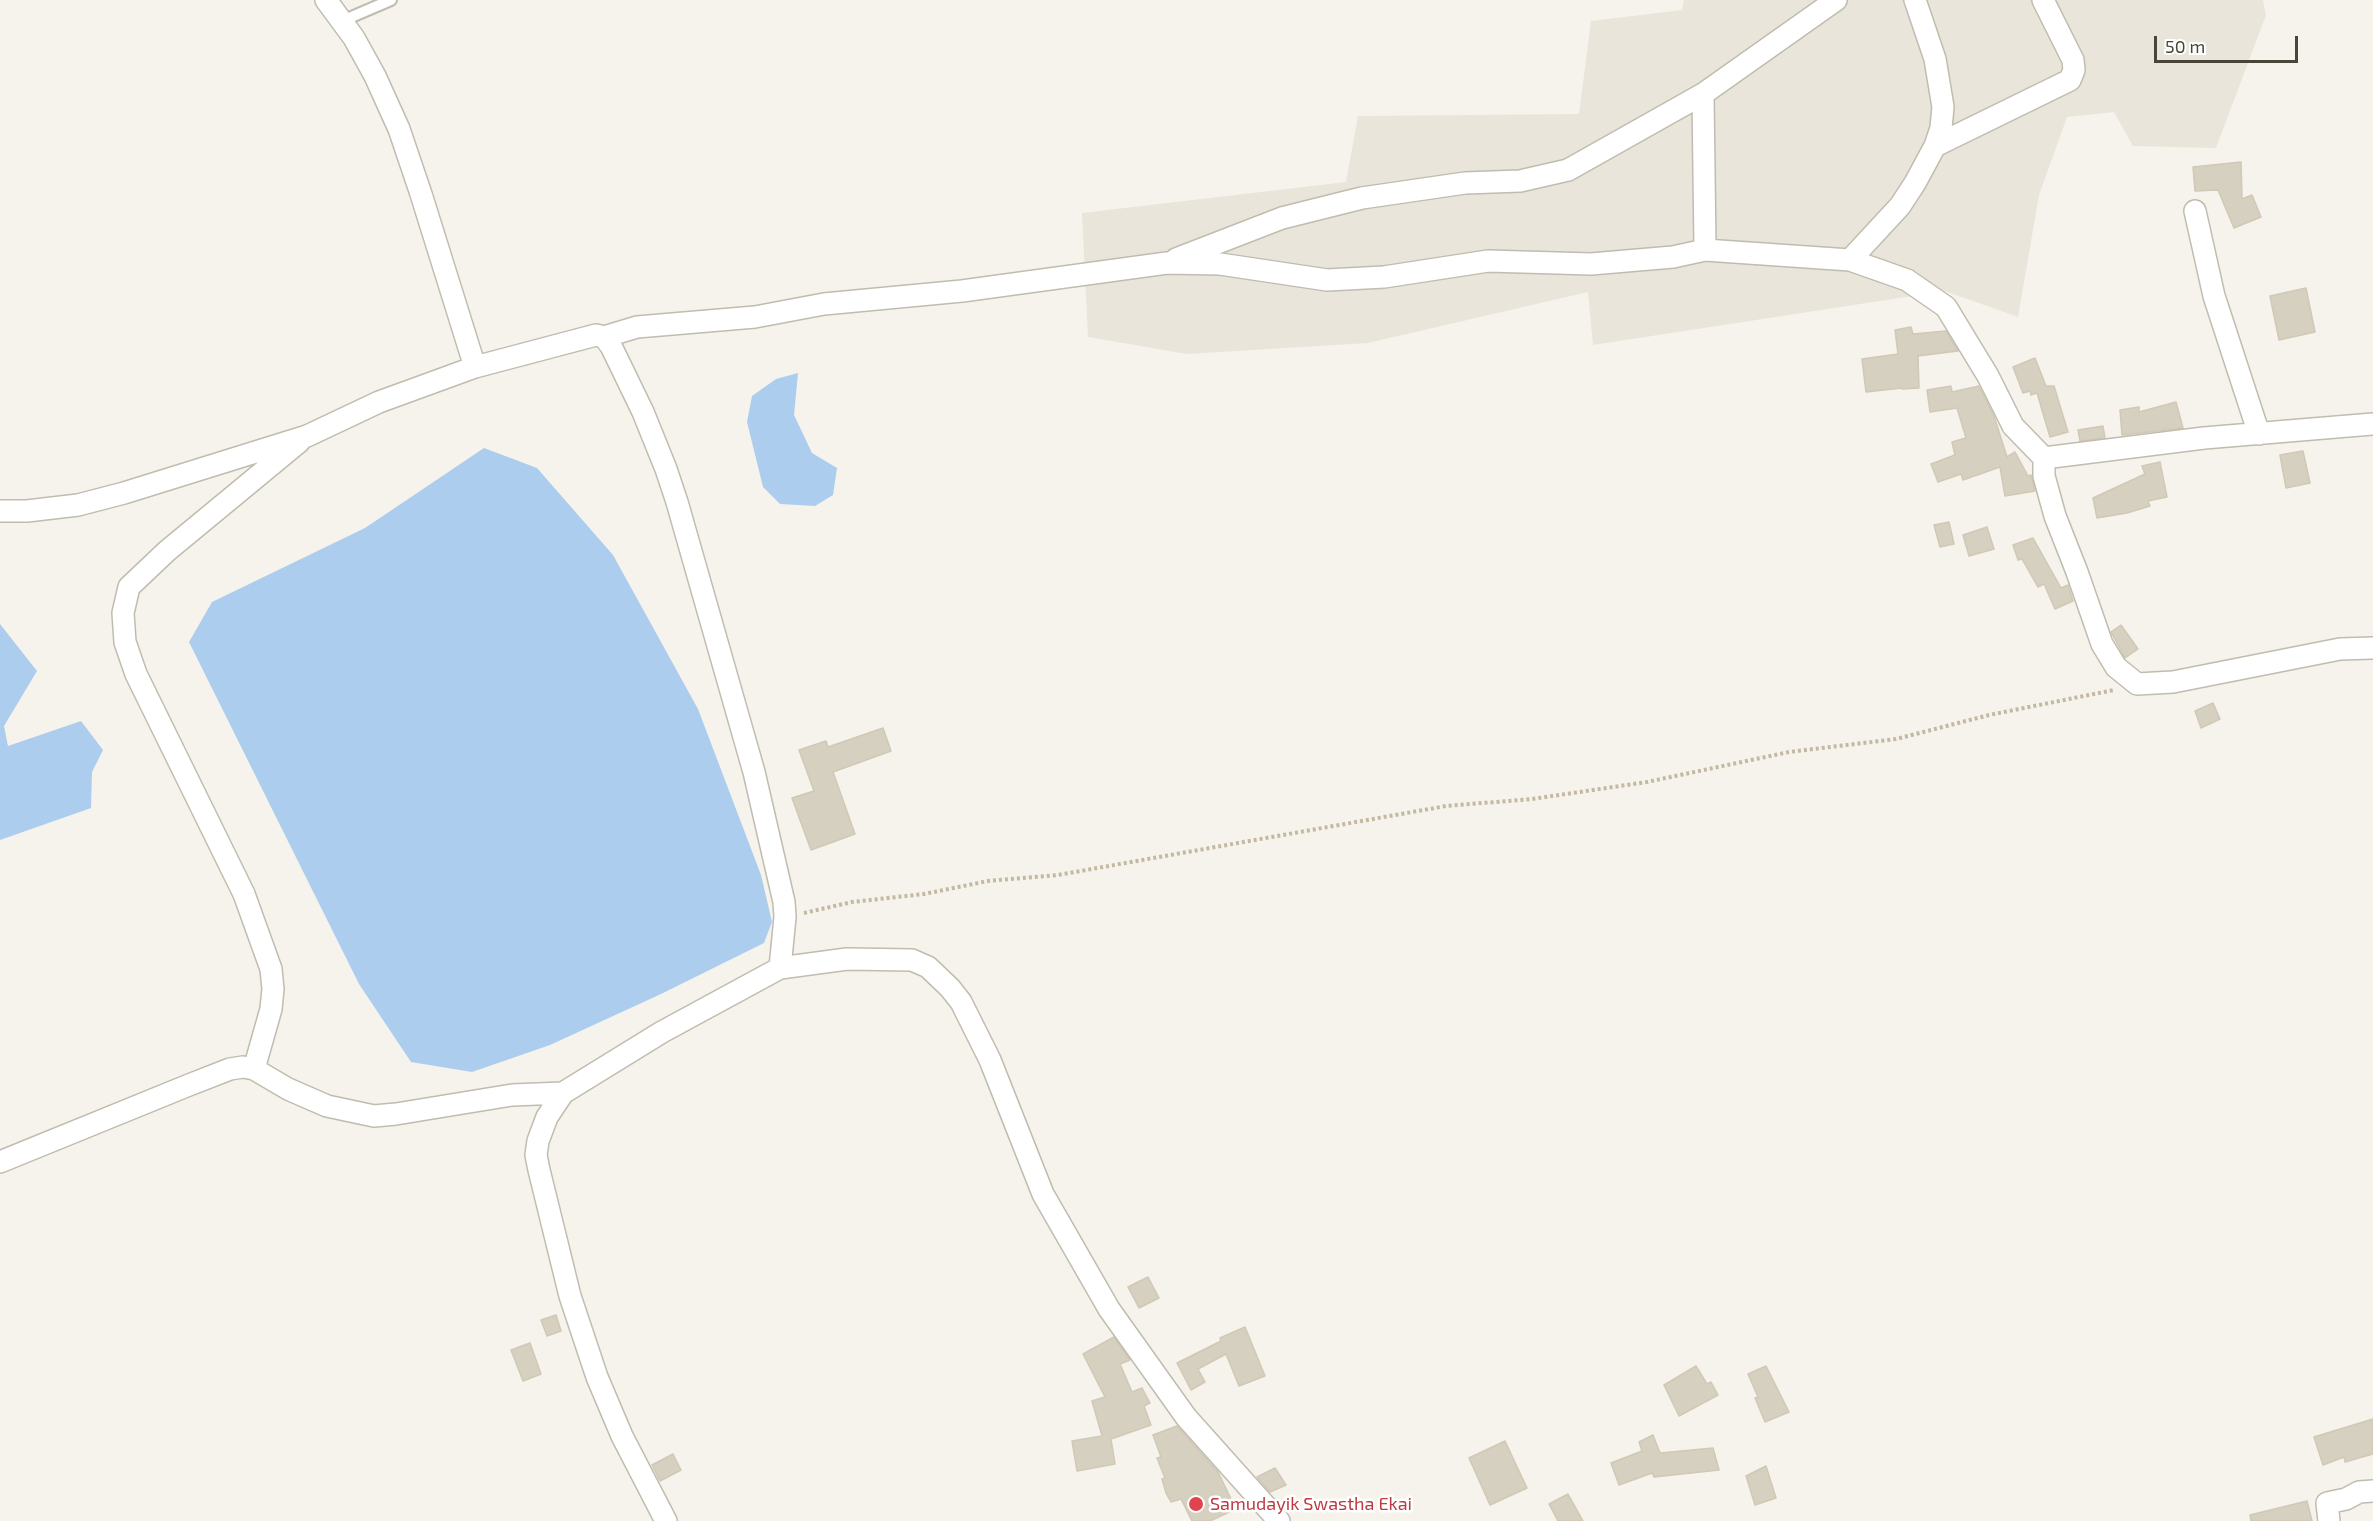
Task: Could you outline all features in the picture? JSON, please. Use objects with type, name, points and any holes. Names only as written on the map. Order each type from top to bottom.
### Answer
[{"type":"street","points":[[326,0],[354,38],[375,76],[399,129],[422,194],[475,367]]},
{"type":"street","points":[[1167,263],[1282,218],[1362,198],[1465,183],[1520,181],[1568,170],[1703,94],[1836,0]]},
{"type":"street","points":[[1850,260],[1900,206],[1935,146],[1941,128],[1943,107],[1935,58],[1915,0]]},
{"type":"street","points":[[1935,146],[2070,80],[2074,70],[2073,60],[2043,0]]},
{"type":"street","points":[[1703,94],[1705,250]]},
{"type":"street","points":[[2195,211],[2214,296],[2259,434]]},
{"type":"street","points":[[0,511],[27,512],[78,505],[307,436],[379,402],[475,367],[596,335],[604,337],[637,327],[755,317],[824,304],[962,291],[1167,263],[1220,264],[1327,280],[1384,277],[1488,261],[1591,264],[1673,257],[1705,250],[1850,260],[1907,280],[1946,307],[1988,376],[2013,426],[2044,458],[2044,476],[2055,516],[2103,644],[2116,667],[2137,684],[2173,682],[2340,649],[2373,648]]},
{"type":"street","points":[[604,337],[611,346],[643,412],[666,469],[754,772],[784,902],[785,917],[780,968]]},
{"type":"street","points":[[2044,458],[2204,438],[2373,424]]},
{"type":"street","points":[[254,1069],[271,1009],[272,969],[244,894],[136,674],[125,642],[123,613],[129,587],[167,551],[307,436]]},
{"type":"street","points":[[666,1521],[622,1436],[597,1377],[570,1296],[539,1170],[536,1155],[538,1141],[547,1117],[563,1093],[662,1032],[780,968],[847,959],[912,960],[927,967],[950,988],[961,1002],[990,1060],[1043,1194],[1109,1309],[1186,1417],[1280,1521]]},
{"type":"street","points":[[0,1162],[230,1069],[243,1067],[254,1069],[288,1089],[327,1106],[374,1116],[512,1095],[563,1093]]},
{"type":"street","points":[[2329,1521],[2327,1503],[2346,1499],[2359,1492],[2373,1491]]},
{"type":"lane","points":[[342,21],[391,0]]},
{"type":"path","points":[[785,917],[852,902],[924,894],[988,881],[1058,875],[1446,806],[1544,798],[1647,782],[1789,752],[1896,739],[1989,715],[2137,684]]},
{"type":"shaded area","points":[[1684,0],[2263,0],[2266,15],[2216,148],[2133,146],[2114,112],[2067,117],[2039,195],[2018,317],[1945,291],[1593,345],[1588,292],[1368,343],[1187,354],[1088,337],[1082,213],[1346,182],[1358,116],[1579,114],[1591,21],[1682,10]]},
{"type":"water","points":[[798,373],[794,415],[812,453],[837,468],[833,495],[815,506],[780,504],[763,487],[747,422],[752,396],[776,379]]},
{"type":"water","points":[[484,448],[537,468],[613,555],[698,709],[761,875],[772,922],[764,943],[550,1045],[472,1072],[411,1062],[359,984],[189,642],[212,602],[365,528]]},
{"type":"water","points":[[0,624],[37,671],[4,726],[8,746],[81,721],[103,750],[92,772],[91,808],[0,840]]},
{"type":"building","points":[[2241,162],[2242,199],[2252,195],[2261,217],[2234,228],[2218,190],[2195,191],[2193,167]]},
{"type":"building","points":[[2306,288],[2315,332],[2279,340],[2270,296]]},
{"type":"building","points":[[1911,327],[1913,334],[1946,331],[1958,351],[1918,356],[1919,388],[1866,392],[1862,359],[1898,354],[1895,330]]},
{"type":"building","points":[[2035,358],[2046,386],[2054,386],[2068,432],[2050,437],[2037,393],[2031,395],[2030,391],[2023,393],[2013,367]]},
{"type":"building","points":[[1951,386],[1952,392],[1979,386],[1994,416],[2007,457],[2015,452],[2028,476],[2031,475],[2035,491],[2005,496],[2000,467],[1963,480],[1961,474],[1938,482],[1931,464],[1955,455],[1952,442],[1966,438],[1957,408],[1930,412],[1927,390]]},
{"type":"building","points":[[2176,402],[2183,428],[2122,435],[2120,410],[2139,407],[2139,412]]},
{"type":"building","points":[[2103,426],[2105,438],[2080,441],[2078,430]]},
{"type":"building","points":[[2303,451],[2310,483],[2286,488],[2280,455]]},
{"type":"building","points":[[2160,462],[2167,497],[2148,501],[2150,506],[2127,513],[2097,518],[2093,498],[2145,474],[2142,466]]},
{"type":"building","points":[[1949,522],[1954,544],[1940,547],[1934,525]]},
{"type":"building","points":[[1987,527],[1994,549],[1969,556],[1963,535]]},
{"type":"building","points":[[2033,538],[2061,588],[2068,585],[2073,601],[2055,609],[2044,584],[2038,587],[2022,559],[2018,560],[2013,545]]},
{"type":"building","points":[[2121,625],[2138,649],[2125,658],[2111,632]]},
{"type":"building","points":[[2213,703],[2220,719],[2201,728],[2195,711]]},
{"type":"building","points":[[883,728],[891,751],[833,772],[855,834],[811,850],[792,798],[814,791],[799,750],[826,741],[828,747]]},
{"type":"building","points":[[1148,1277],[1159,1298],[1139,1308],[1128,1287]]},
{"type":"building","points":[[556,1315],[561,1331],[547,1336],[541,1320]]},
{"type":"building","points":[[1245,1327],[1265,1376],[1239,1386],[1226,1354],[1198,1369],[1205,1382],[1191,1390],[1177,1363],[1221,1341],[1220,1338]]},
{"type":"building","points":[[1114,1337],[1130,1360],[1120,1364],[1132,1392],[1142,1388],[1150,1403],[1144,1406],[1151,1425],[1111,1439],[1115,1464],[1077,1471],[1072,1441],[1102,1436],[1092,1401],[1105,1397],[1083,1354]]},
{"type":"building","points":[[530,1343],[541,1374],[523,1381],[511,1350]]},
{"type":"building","points":[[1696,1366],[1707,1384],[1711,1382],[1718,1395],[1679,1416],[1664,1385]]},
{"type":"building","points":[[1766,1366],[1789,1412],[1765,1422],[1748,1374]]},
{"type":"building","points":[[2373,1419],[2373,1454],[2345,1462],[2344,1457],[2323,1465],[2314,1437]]},
{"type":"building","points":[[1177,1426],[1218,1472],[1236,1509],[1210,1521],[1192,1521],[1181,1499],[1171,1502],[1162,1479],[1165,1478],[1157,1458],[1161,1457],[1153,1435]]},
{"type":"building","points":[[1653,1435],[1660,1453],[1713,1448],[1719,1470],[1654,1477],[1652,1473],[1619,1485],[1611,1463],[1642,1451],[1639,1442]]},
{"type":"building","points":[[1505,1441],[1527,1488],[1490,1505],[1469,1458]]},
{"type":"building","points":[[673,1454],[681,1470],[660,1481],[652,1465]]},
{"type":"building","points":[[1766,1466],[1776,1498],[1755,1505],[1746,1476]]},
{"type":"building","points":[[1275,1468],[1286,1485],[1270,1492],[1257,1477]]},
{"type":"building","points":[[1568,1494],[1583,1521],[1558,1521],[1549,1504]]},
{"type":"building","points":[[2307,1501],[2312,1521],[2251,1521],[2250,1515]]},
{"type":"place","name":"Samudayik Swastha Ekai","points":[[1196,1504]]}]
